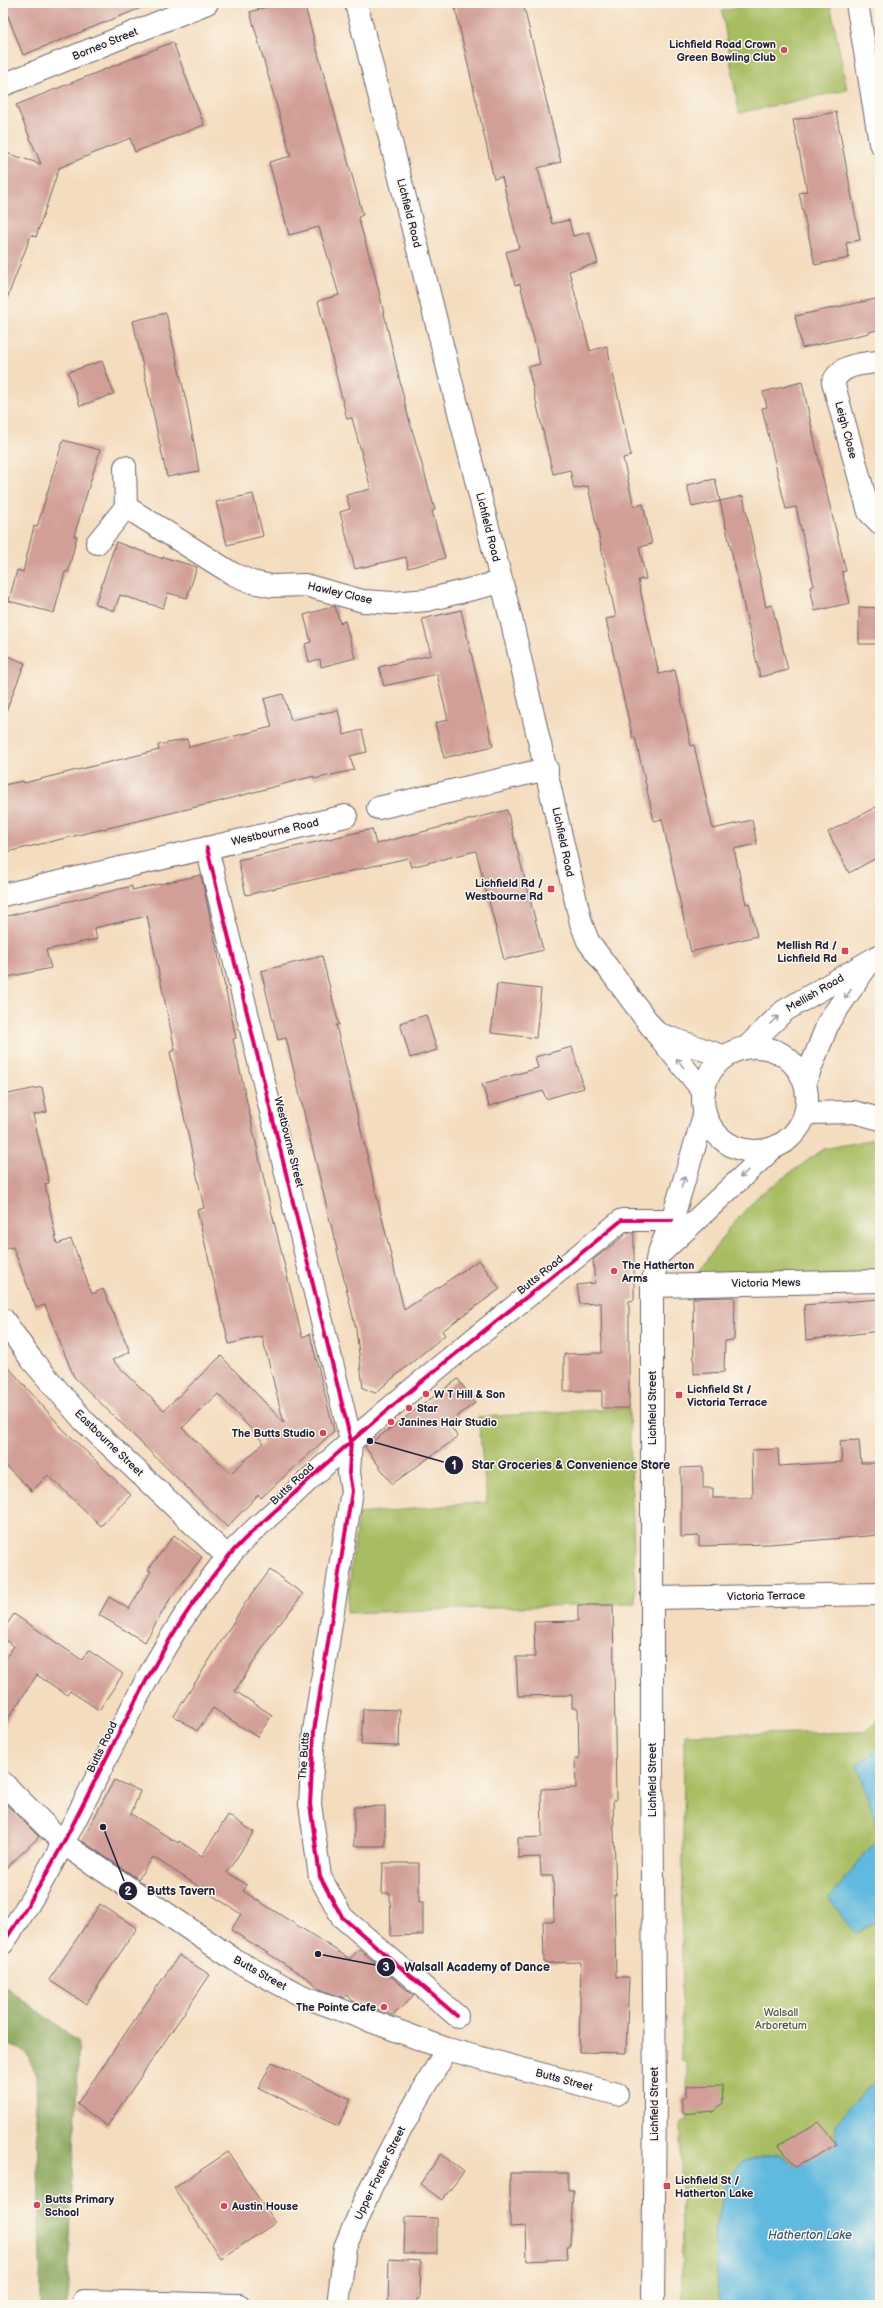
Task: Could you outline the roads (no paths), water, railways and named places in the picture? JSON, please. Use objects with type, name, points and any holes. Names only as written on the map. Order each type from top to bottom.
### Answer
[{"type":"main road","name":"Borneo Street","points":[[3,85],[207,3]]},
{"type":"main road","name":"Lichfield Road","points":[[356,3],[547,769],[581,923],[588,941],[656,1033],[704,1102]]},
{"type":"main road","points":[[857,3],[880,143]]},
{"type":"main road","name":"Leigh Close","points":[[876,362],[844,368],[837,374],[833,382],[869,512],[880,523]]},
{"type":"main road","points":[[97,542],[126,507],[125,467]]},
{"type":"main road","name":"Hawley Close","points":[[126,507],[233,574],[252,582],[272,586],[305,585],[363,600],[393,603],[427,600],[501,582]]},
{"type":"main road","points":[[378,808],[547,769]]},
{"type":"main road","name":"Westbourne Road","points":[[3,895],[346,816]]},
{"type":"main road","name":"Westbourne Street","points":[[207,848],[351,1441]]},
{"type":"main road","name":"Mellish Road","points":[[747,1048],[784,1011],[875,959]]},
{"type":"main road","name":"Mellish Road","points":[[805,1082],[829,1022],[875,959]]},
{"type":"main road","points":[[656,1033],[725,1057]]},
{"type":"main road","points":[[658,1255],[773,1148],[792,1136],[801,1125],[806,1113],[808,1099],[805,1082],[799,1070],[786,1056],[765,1048],[747,1048],[725,1057],[710,1073],[704,1102],[709,1124],[716,1134],[729,1145],[745,1151],[755,1152],[773,1148]]},
{"type":"main road","name":"Lichfield Street","points":[[653,2305],[655,2089],[652,1286],[658,1255],[672,1220],[704,1102]]},
{"type":"main road","points":[[806,1113],[854,1112],[880,1119]]},
{"type":"main road","name":"Butts Road","points":[[3,1943],[25,1911],[64,1844],[142,1686],[169,1639],[228,1557],[351,1441],[622,1220],[672,1220]]},
{"type":"main road","name":"Victoria Mews","points":[[652,1286],[880,1281]]},
{"type":"main road","name":"Eastbourne Street","points":[[3,1319],[31,1359],[84,1421],[228,1557]]},
{"type":"main road","name":"The Butts","points":[[351,1441],[349,1473],[352,1491],[314,1731],[310,1804],[320,1877],[342,1917],[457,2016]]},
{"type":"main road","name":"Victoria Terrace","points":[[652,1598],[880,1594]]},
{"type":"main road","name":"Butts Street","points":[[3,1783],[64,1844],[235,1960],[287,1988],[352,2015],[447,2049],[617,2094]]},
{"type":"main road","name":"Upper Forster Street","points":[[338,2305],[345,2247],[371,2187],[403,2125],[447,2049]]},
{"type":"main road","points":[[84,2301],[239,2305]]},
{"type":"water","points":[[880,1749],[880,1836],[857,1764]]},
{"type":"water","points":[[880,1836],[880,1920],[855,1933],[829,1898]]},
{"type":"water","name":"Hatherton Lake","points":[[880,2077],[880,2305],[719,2305],[714,2231],[721,2206],[725,2182],[743,2161],[779,2154],[796,2167],[836,2144],[835,2124],[856,2099]]},
{"type":"place","name":"Lichfield Road Crown Green Bowling Club","points":[[784,50]]},
{"type":"place","name":"Lichfield Rd / Westbourne Rd","points":[[551,889]]},
{"type":"place","name":"Mellish Rd / Lichfield Rd","points":[[845,951]]},
{"type":"place","name":"The Hatherton Arms","points":[[614,1271]]},
{"type":"place","name":"W T Hill & Son","points":[[426,1394]]},
{"type":"place","name":"Lichfield St / Victoria Terrace","points":[[679,1395]]},
{"type":"place","name":"Star","points":[[409,1408]]},
{"type":"place","name":"Janines Hair Studio","points":[[391,1422]]},
{"type":"place","name":"The Butts Studio","points":[[323,1433]]},
{"type":"place","name":"Star Groceries & Convenience Store","points":[[370,1441]]},
{"type":"place","name":"Butts Tavern","points":[[103,1827]]},
{"type":"place","name":"Walsall Academy of Dance","points":[[318,1954]]},
{"type":"place","name":"The Pointe Cafe","points":[[384,2007]]},
{"type":"place","name":"Lichfield St / Hatherton Lake","points":[[667,2186]]},
{"type":"place","name":"Butts Primary School","points":[[37,2205]]},
{"type":"place","name":"Austin House","points":[[224,2206]]},
{"type":"park label","name":"Walsall Arboretum","points":[[781,2018]]}]
